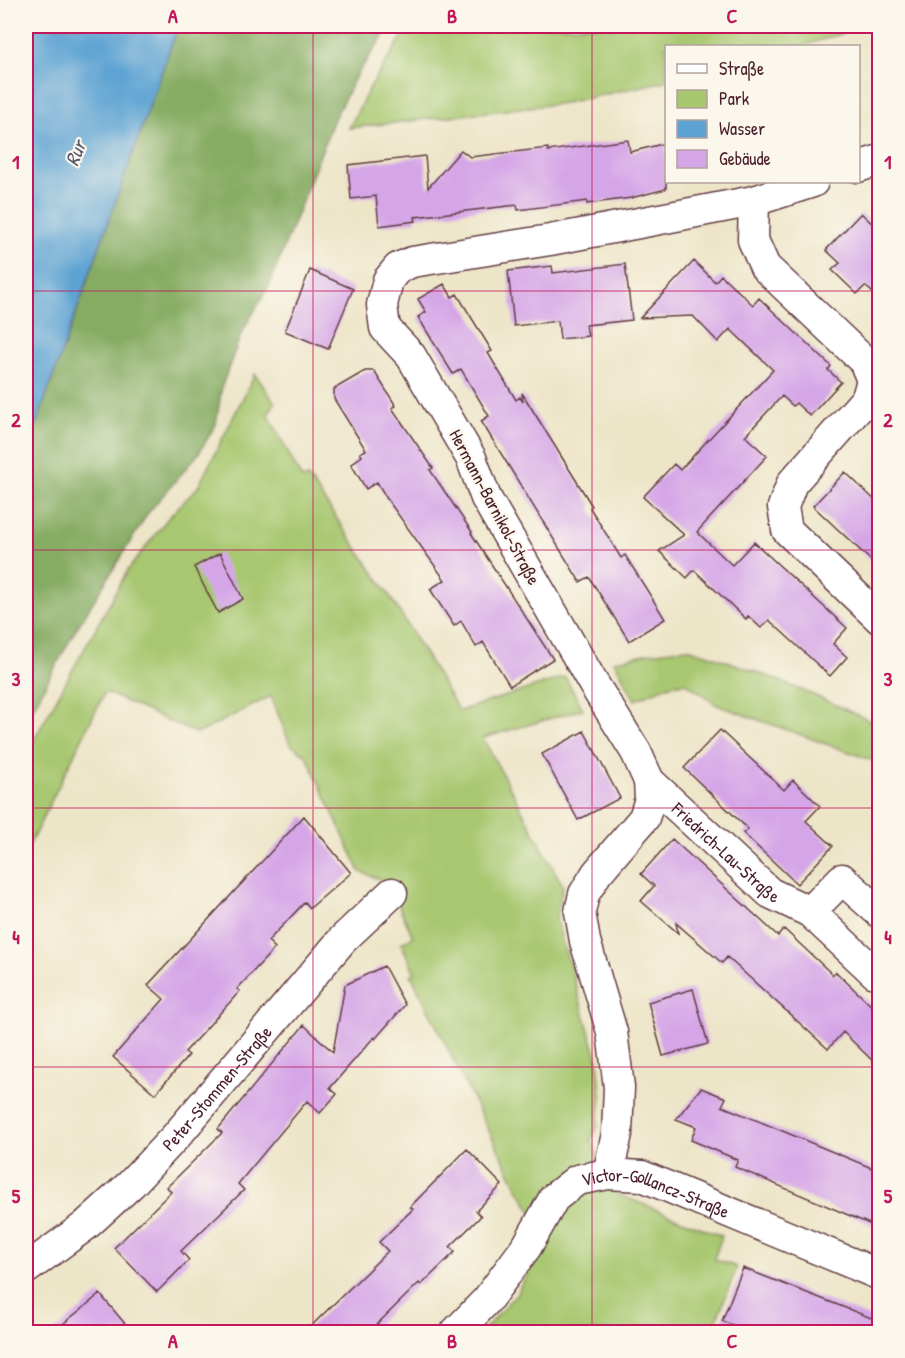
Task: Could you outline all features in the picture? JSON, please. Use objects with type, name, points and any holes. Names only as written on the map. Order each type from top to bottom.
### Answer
[{"type":"street","points":[[860,165],[879,160]]},
{"type":"street","name":"Hermann-Barnikol-Straße","points":[[608,1174],[617,1134],[619,1087],[612,1032],[585,941],[580,912],[584,894],[597,873],[644,818],[650,799],[649,781],[636,752],[593,683],[486,498],[471,458],[411,356],[385,328],[382,305],[388,280],[398,268],[412,262],[550,240],[754,201],[810,183]]},
{"type":"street","points":[[754,201],[753,240],[765,267],[864,362],[872,380],[867,398],[792,483],[783,507],[787,530],[879,619]]},
{"type":"street","name":"Friedrich-Lau-Straße","points":[[649,781],[770,893],[810,912],[875,974],[879,974]]},
{"type":"street","points":[[810,912],[842,879],[879,914]]},
{"type":"street","name":"Peter-Stommen-Straße","points":[[26,1269],[85,1226],[130,1184],[177,1135],[343,939],[392,892]]},
{"type":"street","name":"Victor-Gollancz-Straße","points":[[456,1332],[487,1300],[520,1255],[554,1198],[577,1180],[608,1174],[642,1176],[879,1275]]},
{"type":"green space","points":[[178,26],[390,26],[356,76],[334,119],[270,284],[241,334],[222,386],[216,424],[199,453],[148,513],[75,631],[26,721],[26,453]]},
{"type":"green space","points":[[409,26],[865,26],[806,45],[665,45],[665,81],[565,103],[349,128],[370,87]]},
{"type":"green space","points":[[255,374],[275,403],[268,414],[302,479],[308,477],[390,596],[459,711],[565,677],[583,709],[483,738],[563,886],[556,919],[598,1061],[601,1096],[597,1128],[591,1140],[615,1193],[722,1236],[714,1259],[737,1267],[712,1332],[482,1332],[517,1293],[546,1237],[516,1185],[411,975],[415,973],[401,943],[413,937],[388,882],[360,872],[306,755],[290,744],[271,696],[197,734],[105,692],[26,852],[26,754],[128,570],[169,517],[198,487]]},
{"type":"green space","points":[[687,648],[785,683],[879,725],[879,763],[717,705],[686,683],[670,685],[635,700],[614,661]]},
{"type":"water","name":"Rur","points":[[26,26],[178,26],[26,453]]},
{"type":"building","points":[[628,140],[630,152],[665,143],[666,189],[631,198],[587,204],[587,201],[518,210],[517,205],[415,217],[416,221],[379,226],[376,196],[351,199],[348,165],[425,156],[428,188],[461,150],[470,157],[548,148],[548,151]]},
{"type":"building","points":[[861,213],[879,230],[879,298],[865,286],[857,294],[832,270],[840,263],[826,250]]},
{"type":"building","points":[[694,261],[715,282],[721,275],[753,305],[759,298],[831,366],[828,370],[841,382],[810,416],[796,403],[793,406],[782,396],[745,436],[767,456],[697,532],[732,565],[754,542],[847,628],[833,644],[847,657],[830,676],[769,620],[761,628],[748,616],[746,619],[694,570],[687,578],[659,551],[684,535],[643,497],[674,464],[680,470],[773,370],[730,329],[718,342],[693,316],[640,318]]},
{"type":"building","points":[[625,264],[632,320],[586,325],[588,336],[560,339],[558,321],[514,326],[508,271],[552,266],[553,273]]},
{"type":"building","points":[[310,270],[353,289],[328,349],[285,331]]},
{"type":"building","points":[[444,284],[452,297],[457,294],[492,351],[488,353],[516,400],[520,397],[523,402],[522,393],[592,506],[590,508],[621,558],[625,555],[665,619],[629,641],[589,577],[580,582],[481,421],[489,416],[461,369],[453,374],[418,317],[426,312],[418,299]]},
{"type":"building","points":[[365,371],[374,371],[396,406],[392,408],[433,468],[430,470],[553,659],[510,686],[483,642],[476,647],[461,621],[454,626],[430,589],[445,580],[377,482],[366,489],[351,464],[362,456],[360,453],[366,450],[334,399],[334,389]]},
{"type":"building","points":[[845,472],[879,504],[879,568],[813,506]]},
{"type":"building","points":[[220,553],[243,599],[218,613],[194,567]]},
{"type":"building","points":[[720,730],[784,790],[793,780],[820,806],[806,821],[833,846],[797,884],[743,833],[748,829],[684,768]]},
{"type":"building","points":[[584,731],[620,798],[578,820],[542,754]]},
{"type":"building","points":[[304,816],[351,873],[310,908],[305,902],[268,941],[275,948],[237,989],[240,991],[185,1052],[189,1055],[155,1094],[113,1057],[164,999],[148,985]]},
{"type":"building","points":[[672,839],[778,936],[784,929],[833,975],[836,972],[879,1013],[879,1067],[843,1032],[828,1049],[727,957],[722,963],[676,923],[678,933],[641,901],[654,886],[641,874]]},
{"type":"building","points":[[384,966],[405,1005],[330,1088],[337,1094],[320,1113],[307,1101],[238,1184],[244,1190],[181,1251],[189,1260],[157,1292],[114,1248],[171,1192],[167,1187],[222,1133],[218,1129],[304,1025],[333,1052],[345,985]]},
{"type":"building","points":[[693,989],[708,1044],[663,1056],[648,1002]]},
{"type":"building","points":[[701,1088],[726,1098],[722,1106],[879,1171],[879,1228],[735,1167],[738,1160],[691,1140],[696,1127],[676,1119]]},
{"type":"building","points":[[467,1149],[502,1185],[476,1211],[481,1216],[450,1247],[455,1252],[421,1285],[419,1283],[369,1332],[305,1332],[388,1251],[379,1242],[413,1209],[410,1207]]},
{"type":"building","points":[[743,1268],[879,1321],[879,1332],[751,1332],[722,1321]]},
{"type":"building","points":[[100,1294],[132,1332],[53,1332]]}]
